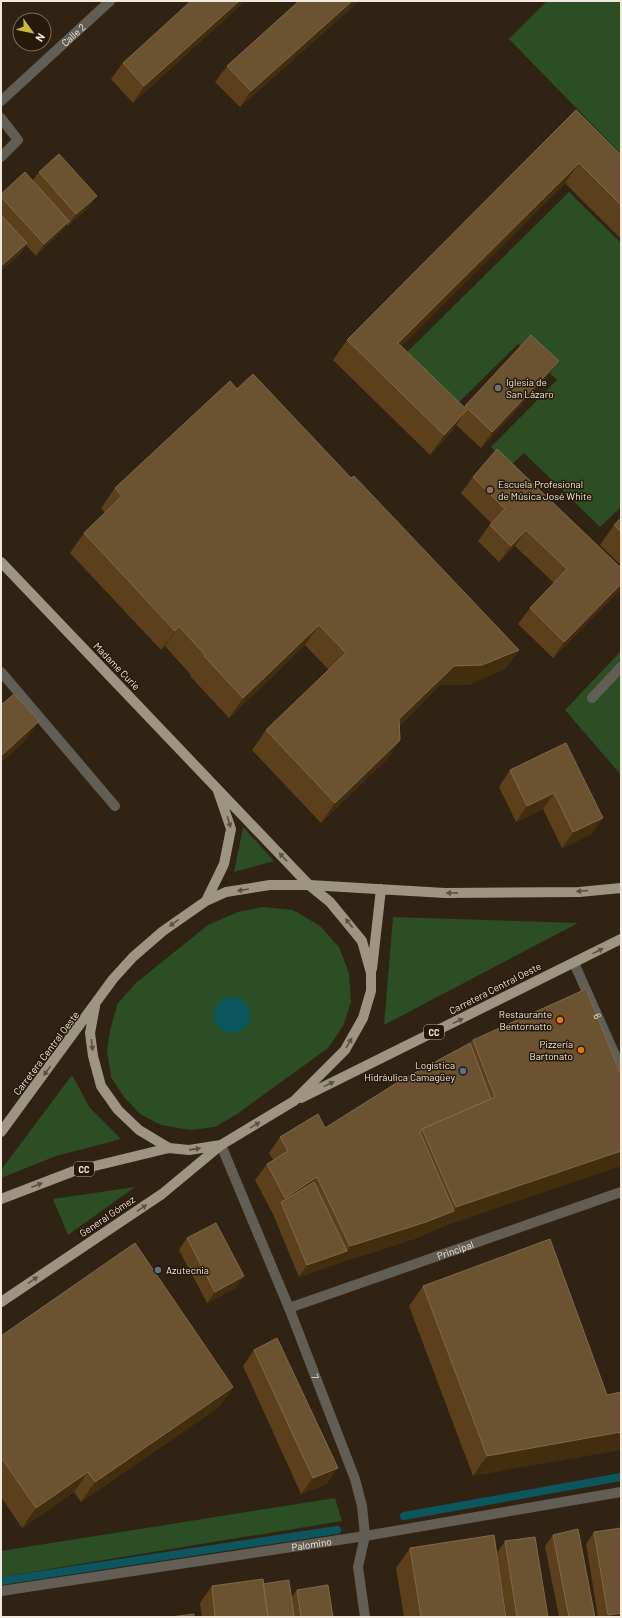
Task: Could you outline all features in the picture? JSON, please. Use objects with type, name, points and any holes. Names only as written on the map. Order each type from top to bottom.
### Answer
[{"type":"main road","name":"Madame Curie","points":[[1,562],[309,885]]},
{"type":"main road","name":"Madame Curie","points":[[206,901],[224,864],[231,830],[215,785]]},
{"type":"main road","name":"CC","points":[[169,1148],[139,1130],[118,1110],[101,1086],[93,1056],[90,1033],[95,1006],[113,979],[133,957],[163,931],[206,901],[226,892],[270,885],[309,885],[445,893],[578,892],[621,888]]},
{"type":"main road","name":"CC","points":[[1,1200],[74,1171],[169,1148],[189,1150],[221,1145],[294,1102],[345,1050],[363,1018],[371,991],[371,973],[362,941],[330,902],[309,885]]},
{"type":"main road","points":[[371,973],[381,889]]},
{"type":"main road","name":"Carretera Central Oeste","points":[[294,1102],[621,939]]},
{"type":"main road","name":"Carretera Central Oeste","points":[[1,1132],[95,1006]]},
{"type":"main road","name":"General Gómez","points":[[1,1302],[162,1194],[221,1145]]},
{"type":"street","name":"Calle 2","points":[[1,101],[110,1]]},
{"type":"street","points":[[1,118],[18,140],[1,157]]},
{"type":"street","points":[[592,698],[621,667]]},
{"type":"street","points":[[1,672],[115,806]]},
{"type":"street","name":"6","points":[[574,963],[621,1068]]},
{"type":"street","name":"7","points":[[221,1145],[289,1308],[355,1479],[362,1506],[365,1536],[358,1567],[365,1617]]},
{"type":"street","name":"Principal","points":[[289,1308],[621,1192]]},
{"type":"street","name":"Palomino","points":[[1,1591],[365,1536],[621,1492]]},
{"type":"green space","points":[[547,1],[621,1],[621,154],[509,39]]},
{"type":"green space","points":[[569,192],[621,243],[621,507],[600,527],[524,453],[510,466],[491,447],[557,380],[518,344],[446,415],[394,365]]},
{"type":"green space","points":[[621,651],[621,775],[565,710]]},
{"type":"green space","points":[[243,827],[274,861],[234,872]]},
{"type":"green space","points":[[263,907],[293,910],[320,926],[339,947],[349,973],[351,1002],[343,1026],[328,1048],[237,1114],[215,1127],[190,1130],[161,1125],[140,1114],[124,1097],[111,1077],[107,1051],[110,1030],[118,1003],[137,982],[208,925],[238,912]]},
{"type":"green space","points":[[393,917],[578,923],[384,1025]]},
{"type":"green space","points":[[72,1075],[90,1108],[121,1139],[56,1156],[1,1178],[1,1170]]},
{"type":"green space","points":[[135,1187],[68,1235],[53,1199]]},
{"type":"green space","points":[[335,1498],[342,1521],[1,1577],[1,1551]]},
{"type":"water","points":[[236,997],[245,1002],[249,1008],[249,1022],[245,1028],[236,1033],[228,1033],[219,1028],[215,1022],[214,1011],[219,1002],[225,998]]},
{"type":"building","points":[[191,1],[239,1],[144,86],[123,63]]},
{"type":"building","points":[[299,1],[352,1],[251,91],[227,66]]},
{"type":"building","points":[[576,110],[621,155],[621,205],[579,163],[398,343],[467,410],[444,435],[347,340]]},
{"type":"building","points":[[59,154],[97,196],[76,214],[39,172]]},
{"type":"building","points":[[25,172],[69,221],[44,244],[1,197],[1,194]]},
{"type":"building","points":[[1,215],[27,243],[1,266]]},
{"type":"building","points":[[531,335],[559,361],[492,432],[465,406]]},
{"type":"building","points":[[253,374],[351,478],[354,476],[519,650],[482,665],[454,666],[399,719],[400,740],[335,803],[266,730],[346,653],[319,625],[243,698],[204,656],[205,655],[179,626],[175,631],[84,533],[122,496],[115,488],[230,381],[237,389]]},
{"type":"building","points":[[497,449],[621,568],[621,584],[564,642],[530,608],[567,569],[526,530],[511,546],[490,525],[505,509],[473,477]]},
{"type":"building","points":[[621,518],[621,532],[614,525]]},
{"type":"building","points":[[14,694],[39,721],[1,756],[1,705]]},
{"type":"building","points":[[566,743],[603,818],[573,832],[554,793],[527,806],[510,770]]},
{"type":"building","points":[[586,989],[621,1075],[621,1151],[456,1207],[422,1129],[495,1097],[473,1040]]},
{"type":"building","points":[[470,1043],[491,1099],[422,1129],[420,1132],[454,1211],[426,1222],[350,1246],[317,1177],[285,1198],[267,1164],[288,1151],[280,1137],[318,1114],[325,1128],[398,1082]]},
{"type":"building","points":[[314,1182],[347,1251],[307,1265],[281,1202]]},
{"type":"building","points":[[216,1223],[244,1276],[215,1292],[187,1238]]},
{"type":"building","points":[[550,1239],[607,1395],[621,1392],[621,1432],[487,1456],[423,1286]]},
{"type":"building","points":[[135,1243],[233,1387],[95,1482],[88,1472],[36,1508],[1,1457],[1,1336]]},
{"type":"building","points":[[277,1338],[338,1468],[313,1478],[254,1350]]},
{"type":"building","points":[[621,1528],[621,1613],[608,1615],[594,1532]]},
{"type":"building","points":[[578,1529],[595,1617],[569,1617],[553,1535]]},
{"type":"building","points":[[494,1535],[506,1617],[421,1617],[410,1548]]},
{"type":"building","points":[[535,1537],[548,1617],[517,1617],[505,1541]]},
{"type":"building","points":[[263,1579],[268,1617],[215,1617],[212,1586]]},
{"type":"building","points":[[289,1580],[294,1617],[268,1617],[263,1584]]},
{"type":"building","points":[[328,1585],[333,1617],[301,1617],[297,1590]]},
{"type":"building","points":[[194,1614],[194,1617],[171,1617]]},
{"type":"waterway","points":[[404,1516],[621,1477]]},
{"type":"waterway","points":[[1,1581],[337,1530]]},
{"type":"place","name":"Iglesia de San Lázaro","points":[[498,388]]},
{"type":"place","name":"Escuela Profesional de Música José White","points":[[490,490]]},
{"type":"place","name":"Restaurante Bentornatto","points":[[560,1020]]},
{"type":"place","name":"Pizzería Bartonato","points":[[581,1050]]},
{"type":"place","name":"Logística Hidráulica Camagüey","points":[[463,1071]]},
{"type":"place","name":"Azutecnia","points":[[158,1270]]}]
